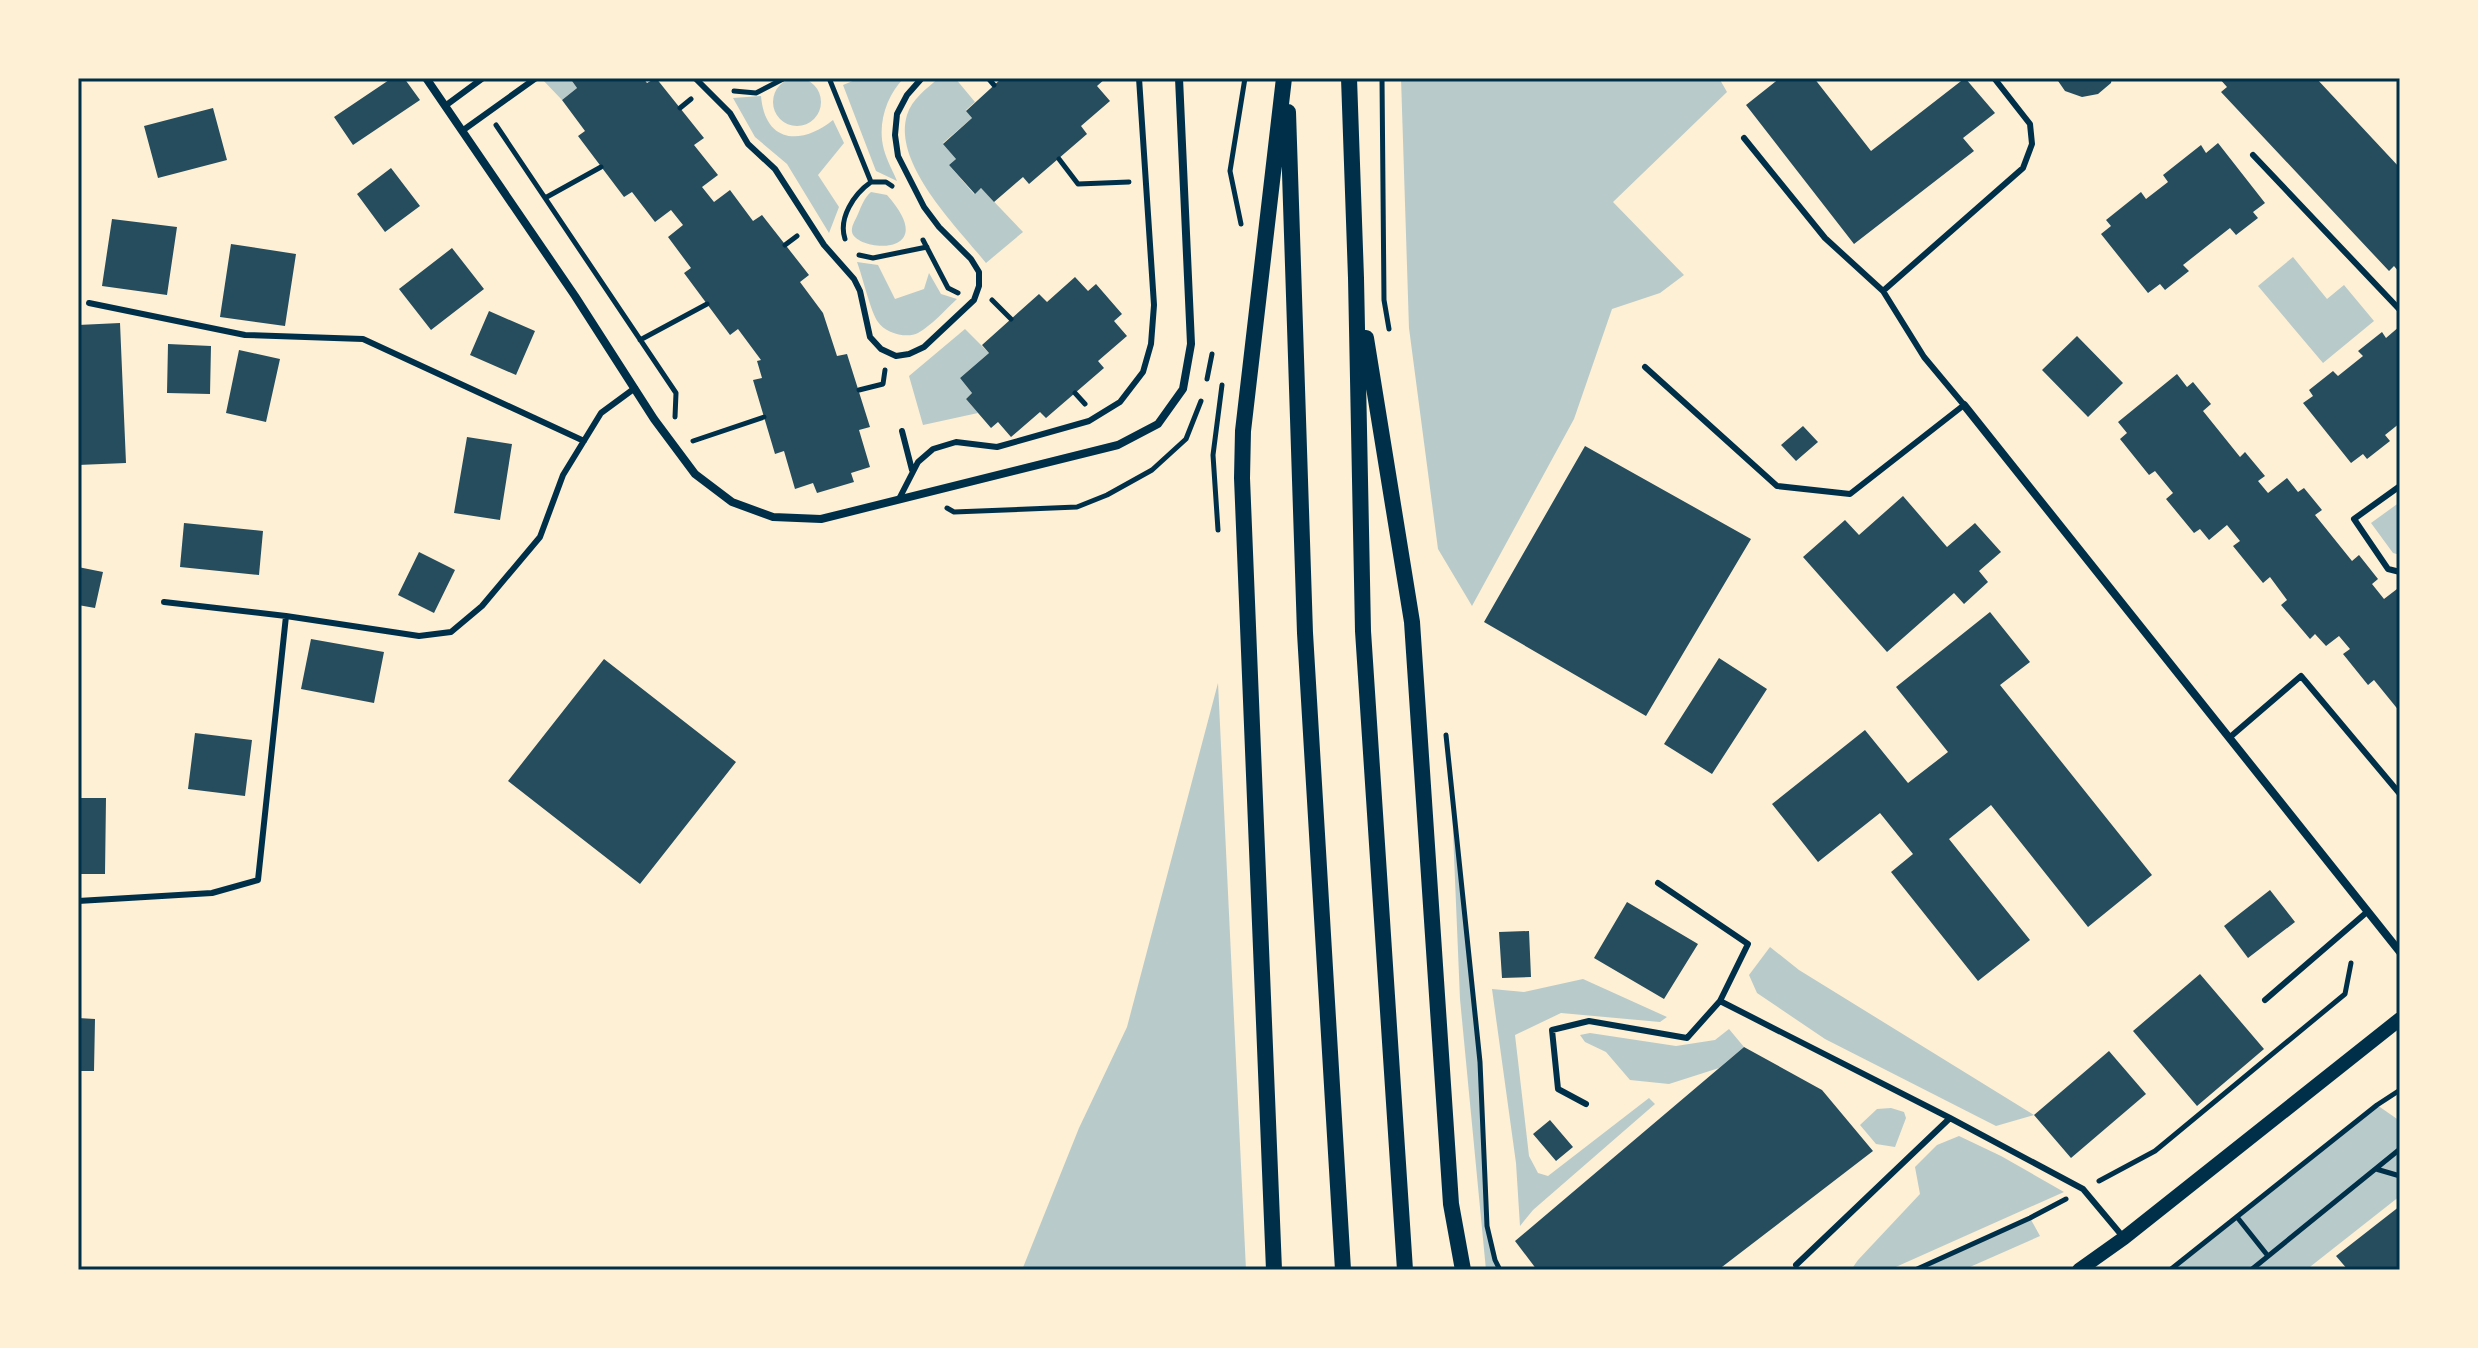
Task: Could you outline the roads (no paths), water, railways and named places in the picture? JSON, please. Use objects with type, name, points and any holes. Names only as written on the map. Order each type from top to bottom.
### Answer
[{"type":"main road","points":[[1274,1270],[1242,478],[1243,431],[1286,78]]},
{"type":"main road","points":[[1286,78],[1305,633],[1343,1270]]},
{"type":"main road","points":[[1349,78],[1363,631],[1405,1270]]},
{"type":"main road","points":[[1356,278],[1412,622],[1451,1204],[1463,1270]]},
{"type":"street","points":[[426,78],[575,296],[654,419],[695,474],[732,502],[773,517],[821,519],[1118,445],[1158,424],[1183,389],[1191,344],[1179,78]]},
{"type":"street","points":[[1964,405],[2400,952]]},
{"type":"street","points":[[2079,1270],[2124,1238],[2400,1019]]},
{"type":"lane","points":[[445,106],[483,78]]},
{"type":"lane","points":[[462,131],[536,78]]},
{"type":"lane","points":[[695,78],[730,113],[748,144],[775,169],[824,245],[854,279],[860,291],[870,337],[881,349],[896,356],[924,347],[974,300],[979,286],[979,272],[971,259],[924,207],[898,156],[895,135],[897,114],[907,95],[922,78]]},
{"type":"lane","points":[[899,499],[918,462],[933,449],[956,442],[997,447],[1089,421],[1120,402],[1143,372],[1151,344],[1154,305],[1139,78]]},
{"type":"lane","points":[[1883,291],[2023,168],[2032,144],[2030,124],[1994,78]]},
{"type":"lane","points":[[1645,367],[1777,486],[1850,494],[1964,405],[1924,357],[1883,291],[1825,238],[1744,138]]},
{"type":"lane","points":[[2253,155],[2400,310]]},
{"type":"lane","points":[[89,303],[245,335],[363,339],[584,441]]},
{"type":"lane","points":[[164,602],[419,636],[451,632],[482,606],[540,537],[563,475],[601,413],[635,388]]},
{"type":"lane","points":[[902,431],[913,471]]},
{"type":"lane","points":[[2400,486],[2354,519],[2388,569],[2400,572]]},
{"type":"lane","points":[[78,901],[212,893],[258,880],[286,616]]},
{"type":"lane","points":[[2229,738],[2301,676],[2400,794]]},
{"type":"lane","points":[[1586,1104],[1558,1089],[1552,1030],[1589,1021],[1687,1038],[1720,1001],[1748,944],[1658,883]]},
{"type":"lane","points":[[2265,1000],[2367,912]]},
{"type":"lane","points":[[1720,1001],[2083,1189],[2124,1238]]},
{"type":"lane","points":[[1796,1265],[1950,1118]]}]
